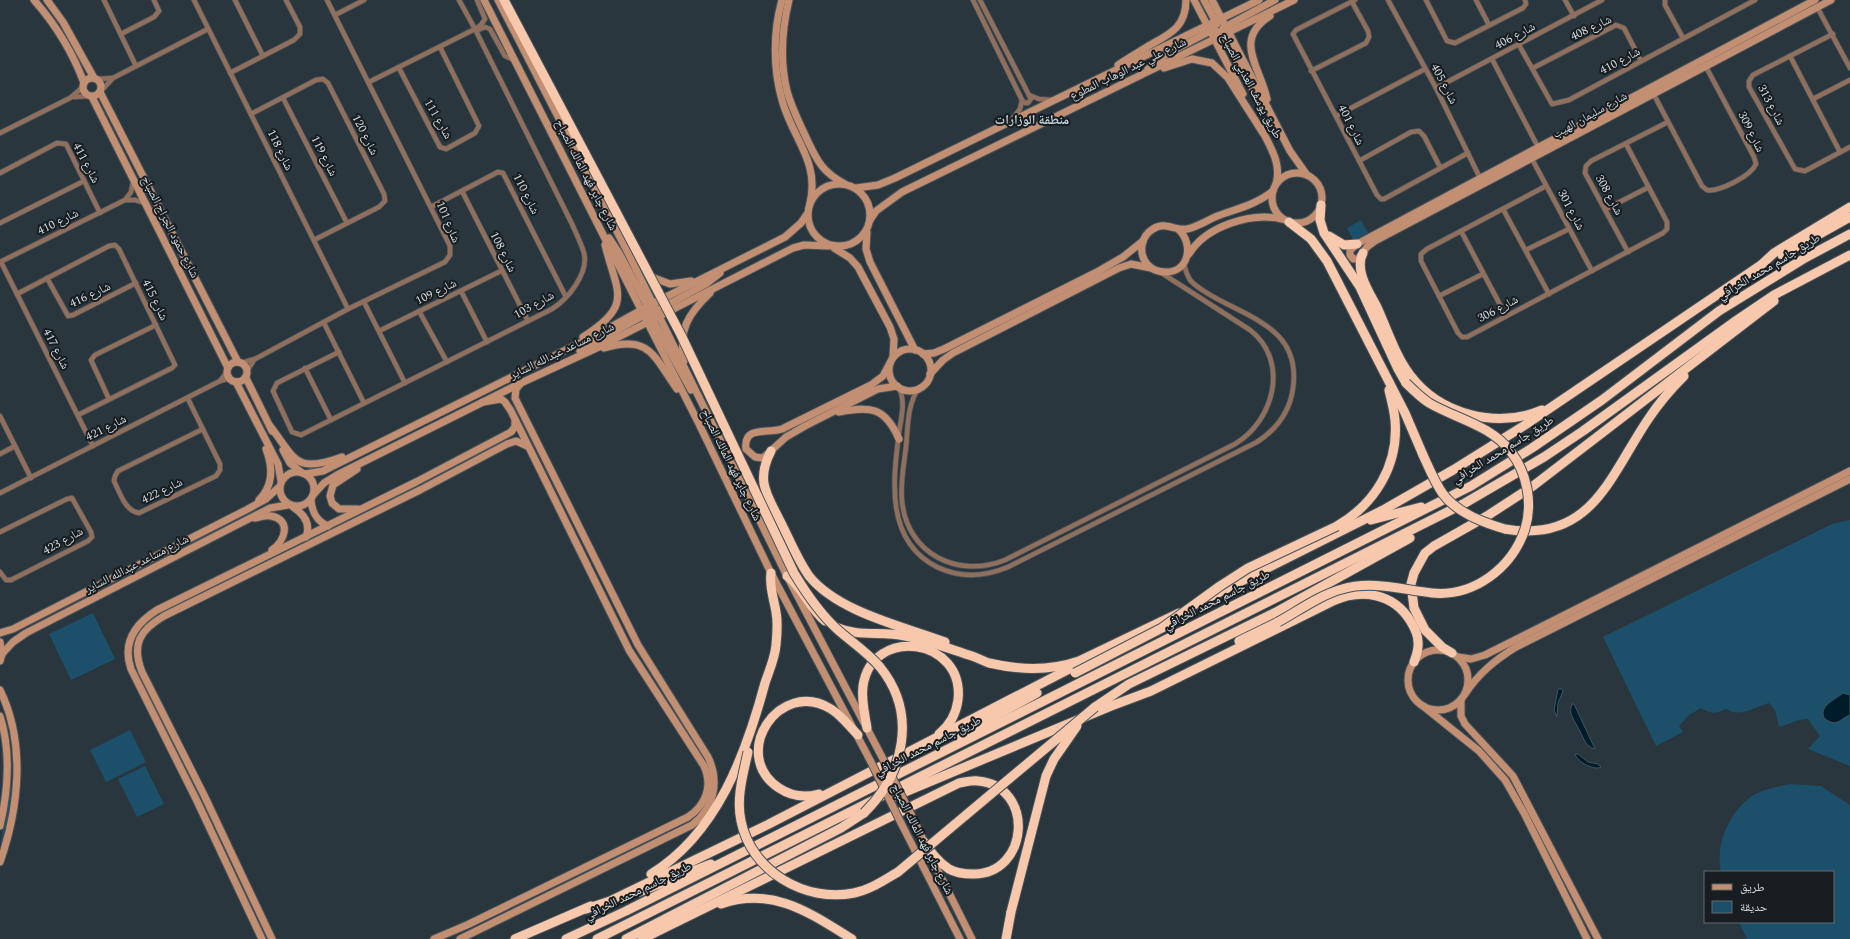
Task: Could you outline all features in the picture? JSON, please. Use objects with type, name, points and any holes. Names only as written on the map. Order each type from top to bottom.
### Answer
[{"type":"highway","points":[[504,0],[681,335],[800,582],[817,607],[838,630],[872,659],[887,678],[897,700],[900,712],[902,736],[901,748],[893,775],[885,789],[864,813],[841,828],[626,939]]},
{"type":"highway","points":[[1320,206],[1320,220],[1324,233],[1383,320]]},
{"type":"highway","points":[[586,908],[610,901],[769,824],[927,744],[1093,656],[1346,529],[1453,470],[1512,433],[1760,265],[1774,253],[1850,207]]},
{"type":"highway","points":[[1760,265],[1774,260],[1850,217]]},
{"type":"highway","points":[[1286,220],[1311,239],[1322,253],[1405,413],[1423,455],[1443,494],[1453,504],[1489,524],[1521,532],[1554,527],[1578,516],[1592,505],[1604,491],[1657,406],[1685,374],[1705,355]]},
{"type":"highway","points":[[1324,233],[1340,243],[1348,245],[1357,244]]},
{"type":"highway","name":"طريق جاسم محمد الخرافي","points":[[566,939],[626,911],[1471,486],[1532,448],[1602,400],[1719,311],[1805,258],[1848,234]]},
{"type":"highway","points":[[1363,253],[1360,260],[1361,270],[1383,320],[1410,375],[1435,399],[1450,407],[1474,415],[1499,419],[1531,413],[1559,401]]},
{"type":"highway","name":"طريق جاسم محمد الخرافي","points":[[597,939],[1465,503],[1544,457],[1737,320],[1793,285],[1850,255]]},
{"type":"highway","points":[[1455,655],[1442,647],[1429,634],[1414,608],[1411,584],[1416,568],[1425,553],[1434,546],[1487,516],[1532,486],[1705,355],[1793,285]]},
{"type":"highway","points":[[1111,706],[1342,589],[1365,585],[1434,593],[1463,590],[1484,581],[1494,574],[1507,562],[1517,547],[1526,525],[1529,501],[1527,486],[1522,471],[1514,456],[1495,436],[1428,402],[1406,383],[1360,287]]},
{"type":"highway","points":[[955,746],[959,740],[972,730],[1047,687],[1162,628],[1243,571],[1337,526],[1368,502],[1388,469],[1392,457],[1396,431],[1393,405],[1386,377]]},
{"type":"highway","points":[[771,451],[762,475],[766,493],[801,563],[817,584],[829,595],[847,606],[950,644],[988,663],[1035,669],[1071,664],[1093,656]]},
{"type":"highway","points":[[1346,529],[1416,508],[1456,487],[1471,486]]},
{"type":"highway","points":[[771,573],[770,585],[777,621],[776,646],[748,752],[740,792],[739,807],[747,839],[754,852],[764,864],[787,883],[817,894],[837,895],[855,893],[873,887],[898,872],[1095,707],[1129,684],[1278,611],[1419,533],[1465,503]]},
{"type":"highway","points":[[790,563],[815,588],[837,605],[854,614],[882,625],[926,639],[950,649]]},
{"type":"highway","points":[[787,576],[813,610],[836,628],[858,634],[902,635],[975,657]]},
{"type":"highway","points":[[828,824],[1111,706],[1151,691],[1341,597],[1368,593],[1383,597],[1403,611],[1418,637],[1418,647],[1414,662]]},
{"type":"highway","points":[[868,728],[863,701],[863,686],[867,672],[873,663],[892,649],[903,646],[926,648],[936,653],[949,665],[957,680],[959,692],[956,710],[950,723],[927,744]]},
{"type":"highway","points":[[1005,703],[1047,687]]},
{"type":"highway","points":[[834,790],[813,796],[803,796],[783,791],[774,785],[767,778],[759,759],[758,749],[763,729],[776,713],[784,707],[804,702],[824,705],[833,710],[858,735]]},
{"type":"highway","points":[[515,939],[622,891],[663,867],[694,839],[713,812],[733,777],[760,703]]},
{"type":"highway","points":[[1006,939],[1011,912],[1046,776],[1068,738],[1095,707]]},
{"type":"highway","points":[[642,939],[876,822],[959,783],[977,781],[991,784],[1004,793],[1015,808],[1019,821],[1018,837],[1012,853],[998,867],[980,874],[964,874],[950,869],[938,860],[924,842]]},
{"type":"highway","points":[[538,928],[610,904],[690,870],[731,858]]},
{"type":"highway","points":[[693,914],[727,902],[753,899],[772,901],[790,904],[806,910],[852,939]]},
{"type":"street","points":[[34,0],[53,22],[67,49],[85,93],[90,96]]},
{"type":"street","points":[[47,0],[60,16],[96,78],[101,83],[101,91]]},
{"type":"street","points":[[104,0],[136,66]]},
{"type":"street","points":[[121,34],[154,17],[159,11],[154,0]]},
{"type":"street","name":"شارع 118","points":[[194,0],[348,309]]},
{"type":"street","points":[[235,0],[263,56]]},
{"type":"street","points":[[230,73],[294,40],[300,34],[300,28],[286,0]]},
{"type":"street","name":"شارع 101","points":[[239,363],[255,359],[348,309],[445,262],[450,255],[450,246],[327,0]]},
{"type":"street","points":[[335,15],[364,0]]},
{"type":"street","name":"شارع 103","points":[[339,352],[277,382],[274,386],[273,392],[292,432],[301,435],[364,402],[552,310],[562,303],[579,278],[584,266],[584,254],[572,224],[460,0]]},
{"type":"street","points":[[369,82],[481,25],[485,19],[477,0]]},
{"type":"street","name":"شارع جابر فهد المالك الصباح","points":[[484,0],[601,230]]},
{"type":"street","name":"شارع جابر فهد المالك الصباح","points":[[498,0],[627,251],[650,313],[687,403],[698,422],[771,573],[858,735],[960,939]]},
{"type":"street","points":[[782,0],[778,20],[776,54],[777,76],[786,111],[811,169],[813,188],[807,214],[809,224],[813,233],[830,246],[846,255],[858,267],[890,327],[894,345],[890,376],[898,387],[903,404],[898,439],[895,502],[899,526],[913,549],[927,561],[943,570],[967,575],[992,573],[1008,567],[1257,442],[1274,429],[1290,403],[1294,383],[1290,355],[1281,338],[1268,325],[1223,302],[1194,284],[1187,274],[1185,260],[1188,245],[1184,234],[1169,226],[1158,227],[1148,233],[1143,241],[1123,257],[1096,272],[944,349],[934,353],[923,354]]},
{"type":"street","points":[[789,0],[783,35],[784,77],[791,103],[820,165],[831,177],[856,188],[863,194],[868,202],[870,220],[867,230],[866,249],[870,262],[915,350]]},
{"type":"street","points":[[973,0],[1022,100],[1025,103],[1028,103],[1031,99],[980,0]]},
{"type":"street","points":[[1091,83],[1176,28],[1184,15],[1186,0]]},
{"type":"street","name":"طريق يوسف العذبي الصباح","points":[[1194,0],[1207,25],[1219,29]]},
{"type":"street","points":[[1204,0],[1249,84],[1267,106]]},
{"type":"street","name":"طريق يوسف العذبي الصباح","points":[[1212,0],[1219,29],[1263,133],[1278,162],[1279,169],[1275,187]]},
{"type":"street","points":[[1219,29],[1259,0]]},
{"type":"street","points":[[1219,29],[1275,0]]},
{"type":"street","points":[[1219,29],[1295,0]]},
{"type":"street","points":[[1267,106],[1265,90],[1251,54],[1252,39],[1254,32],[1264,20],[1295,0]]},
{"type":"street","name":"شارع 405","points":[[1388,0],[1436,88],[1480,178]]},
{"type":"street","points":[[1426,0],[1447,41],[1451,43],[1455,43],[1523,8],[1526,4],[1525,0]]},
{"type":"street","points":[[1476,0],[1490,25]]},
{"type":"street","points":[[1565,0],[1574,16]]},
{"type":"street","name":"شارع 406","points":[[1436,88],[1602,0]]},
{"type":"street","points":[[1665,0],[1665,5],[1683,38]]},
{"type":"street","name":"شارع 410","points":[[1519,45],[1552,104],[1569,100],[1755,0]]},
{"type":"street","name":"شارع سليمان الهيب","points":[[1357,244],[1538,147],[1675,78],[1814,2],[1831,0]]},
{"type":"street","points":[[1311,71],[1366,43],[1369,37],[1368,31],[1353,1]]},
{"type":"street","name":"شارع 401","points":[[1353,1],[1296,30],[1292,34],[1359,161],[1381,199],[1468,153]]},
{"type":"street","points":[[1814,2],[1833,34],[1850,68]]},
{"type":"street","name":"شارع سليمان الهيب","points":[[1363,253],[1372,243],[1532,159],[1653,93],[1675,78],[1705,65],[1814,2]]},
{"type":"street","name":"شارع علي عبد الوهاب المطوع","points":[[856,188],[878,185],[896,178],[1207,25]]},
{"type":"street","name":"شارع 408","points":[[1533,68],[1616,25],[1624,28],[1641,61]]},
{"type":"street","points":[[475,29],[478,30],[485,27],[490,29],[505,56],[516,61]]},
{"type":"street","points":[[70,98],[90,96],[101,91],[113,78],[208,29]]},
{"type":"street","name":"شارع علي عبد الوهاب المطوع","points":[[870,220],[876,211],[902,192],[1144,73],[1165,55],[1219,29]]},
{"type":"street","name":"شارع 313","points":[[1833,34],[1753,75],[1749,81],[1749,87],[1795,169],[1805,171],[1850,147]]},
{"type":"street","points":[[67,49],[70,46],[76,45]]},
{"type":"street","name":"شارع 111","points":[[399,68],[440,147],[446,149],[475,133],[479,126],[440,47]]},
{"type":"street","points":[[1790,56],[1840,152]]},
{"type":"street","points":[[1101,95],[1185,60],[1198,59],[1212,63],[1223,72],[1263,133]]},
{"type":"street","points":[[1492,59],[1538,147]]},
{"type":"street","name":"شارع 309","points":[[1653,93],[1702,186],[1707,190],[1716,191],[1753,170],[1756,164],[1754,156],[1705,65]]},
{"type":"street","points":[[1336,116],[1425,70]]},
{"type":"street","points":[[0,133],[70,98],[86,80],[96,78],[113,78]]},
{"type":"street","name":"شارع 120","points":[[251,114],[316,80],[323,79],[328,83],[384,194],[385,201],[379,207],[314,240]]},
{"type":"street","points":[[1813,99],[1850,80]]},
{"type":"street","name":"شارع حمود الجراح الصباح","points":[[101,91],[219,327],[239,363]]},
{"type":"street","points":[[1029,95],[1039,99],[1053,100]]},
{"type":"street","name":"شارع حمود الجراح الصباح","points":[[90,96],[210,331],[228,370]]},
{"type":"street","name":"شارع 119","points":[[283,98],[346,223]]},
{"type":"street","points":[[1012,120],[1020,109],[1022,100]]},
{"type":"street","name":"طريق يوسف العذبي الصباح","points":[[1267,106],[1290,151],[1307,175]]},
{"type":"street","points":[[786,111],[790,114],[796,125],[801,126]]},
{"type":"street","name":"شارع 308","points":[[1628,252],[1606,209],[1585,173],[1586,166],[1591,161],[1668,122]]},
{"type":"street","points":[[1359,161],[1411,132],[1419,131],[1424,136],[1440,167]]},
{"type":"street","name":"شارع 411","points":[[0,172],[57,143],[66,144],[100,212]]},
{"type":"street","name":"شارع 306","points":[[1546,186],[1427,249],[1421,254],[1421,261],[1458,333],[1462,337],[1467,337],[1628,252],[1658,238],[1667,229],[1667,222],[1647,188],[1626,144]]},
{"type":"street","name":"شارع 301","points":[[1532,159],[1592,271]]},
{"type":"street","name":"شارع 110","points":[[431,207],[498,172],[506,176],[566,297]]},
{"type":"street","points":[[1159,272],[1173,271],[1185,260],[1198,241],[1221,228],[1238,222],[1262,217],[1305,222],[1312,218],[1320,206],[1322,198],[1318,185],[1307,175],[1290,174],[1282,178],[1275,187],[1252,204],[1213,218],[1194,228],[1179,230]]},
{"type":"street","points":[[126,200],[131,192],[133,180]]},
{"type":"street","points":[[0,223],[84,181]]},
{"type":"street","points":[[810,204],[815,194],[824,188],[834,184],[845,184]]},
{"type":"street","points":[[1275,187],[1273,206],[1286,220]]},
{"type":"street","points":[[1606,209],[1647,188]]},
{"type":"street","name":"شارع 108","points":[[462,191],[501,271],[528,321]]},
{"type":"street","points":[[126,200],[135,200],[145,203]]},
{"type":"street","name":"شارع 410","points":[[1,262],[126,200]]},
{"type":"street","points":[[1503,209],[1549,294]]},
{"type":"street","name":"شارع مساعد عبدالله الساير","points":[[312,497],[328,480],[364,461],[521,383],[588,352],[706,277],[785,237],[801,223],[807,214]]},
{"type":"street","points":[[160,232],[166,232],[169,227]]},
{"type":"street","points":[[1526,250],[1569,228]]},
{"type":"street","points":[[601,230],[619,253],[685,381],[703,404]]},
{"type":"street","points":[[560,352],[606,322],[615,309],[619,294],[618,287],[601,230]]},
{"type":"street","points":[[830,246],[842,247],[852,244],[861,238],[867,230]]},
{"type":"street","points":[[1461,231],[1506,316]]},
{"type":"street","points":[[1143,241],[1142,247],[1144,259],[1151,268]]},
{"type":"street","points":[[1357,244],[1350,250],[1351,257],[1358,259],[1363,253]]},
{"type":"street","name":"شارع 415","points":[[17,294],[109,246],[115,245],[119,249],[175,365],[172,368],[78,415]]},
{"type":"street","name":"شارع مساعد عبدالله الساير","points":[[303,473],[323,471],[600,333],[718,287],[793,248],[804,245],[830,246]]},
{"type":"street","points":[[627,251],[643,271],[663,283],[678,284],[706,277]]},
{"type":"street","name":"شارع 417","points":[[1,262],[93,446]]},
{"type":"street","points":[[1131,264],[1151,268],[1250,330],[1260,340],[1270,361],[1272,377],[1270,401],[1264,416],[1252,432],[1235,444],[1005,560],[989,566],[972,567],[947,562],[925,549],[910,529],[903,511],[902,489],[911,404],[930,374],[953,352],[1119,268],[1131,264]]},
{"type":"street","points":[[564,363],[582,350],[706,284],[723,269]]},
{"type":"street","name":"شارع 109","points":[[379,331],[501,271]]},
{"type":"street","points":[[1439,296],[1483,274]]},
{"type":"street","name":"شارع 416","points":[[48,278],[68,316],[73,315],[136,283]]},
{"type":"street","points":[[686,371],[682,345],[684,327],[697,305],[718,287]]},
{"type":"street","points":[[461,291],[487,342]]},
{"type":"street","points":[[364,302],[405,383]]},
{"type":"street","points":[[419,311],[447,362]]},
{"type":"street","name":"شارع جابر فهد المالك الصباح","points":[[650,313],[686,371],[703,404],[787,576],[868,728],[972,939]]},
{"type":"street","points":[[324,323],[364,402]]},
{"type":"street","points":[[109,399],[92,360],[95,355],[156,325]]},
{"type":"street","points":[[210,331],[219,327]]},
{"type":"street","points":[[588,352],[628,343],[645,348],[657,359],[687,403]]},
{"type":"street","points":[[920,388],[909,391],[898,387],[881,388],[791,434],[763,458],[755,457],[746,449],[746,440],[755,431],[774,432],[782,429],[872,385],[883,376],[892,360],[906,350],[915,350],[923,354],[928,360],[930,374]]},
{"type":"street","name":"شارع 101","points":[[246,374],[255,359]]},
{"type":"street","points":[[306,537],[307,523],[304,516],[281,498],[280,467],[235,382],[228,376],[228,370],[232,364],[239,363],[246,374],[272,430],[290,463],[312,481],[312,509],[316,518],[328,526]]},
{"type":"street","points":[[305,368],[331,420]]},
{"type":"street","name":"شارع 421","points":[[220,381],[228,370]]},
{"type":"street","points":[[235,382],[242,381],[246,374]]},
{"type":"street","name":"شارع 421","points":[[0,494],[188,399],[220,381],[227,379],[235,382]]},
{"type":"street","points":[[460,939],[680,831],[700,817],[710,803],[714,791],[715,779],[713,768],[706,752],[638,645],[519,407],[514,393],[521,383]]},
{"type":"street","name":"شارع 422","points":[[188,399],[203,429],[220,464],[220,470],[216,476],[139,513],[133,512],[128,508],[114,481],[118,471],[203,429]]},
{"type":"street","points":[[434,939],[467,925],[688,817],[700,808],[705,800],[708,786],[706,770],[629,650],[506,402],[501,399],[483,402]]},
{"type":"street","points":[[511,411],[519,407]]},
{"type":"street","points":[[831,413],[858,408],[873,410],[883,415],[890,422],[898,439]]},
{"type":"street","points":[[0,416],[31,478]]},
{"type":"street","points":[[262,939],[196,799],[131,669],[128,653],[129,642],[135,628],[146,617],[416,482],[511,432],[515,427],[515,420]]},
{"type":"street","points":[[272,430],[294,458],[307,465],[324,464],[368,448]]},
{"type":"street","points":[[263,434],[271,436],[272,430]]},
{"type":"street","points":[[246,510],[265,493],[271,480],[272,465],[263,434]]},
{"type":"street","points":[[272,939],[204,795],[140,666],[137,654],[138,643],[145,630],[151,624],[241,578],[420,490],[507,444],[516,441],[527,446]]},
{"type":"street","points":[[0,454],[15,446]]},
{"type":"street","points":[[364,461],[358,468],[333,485],[330,496],[332,503],[339,509],[349,510],[369,505]]},
{"type":"street","points":[[1803,499],[1850,471]]},
{"type":"street","points":[[280,484],[290,473],[303,473]]},
{"type":"street","points":[[1423,706],[1439,710],[1447,708],[1463,697],[1473,681],[1488,666],[1516,647],[1803,499],[1850,479]]},
{"type":"street","points":[[416,482],[421,484],[420,490]]},
{"type":"street","name":"شارع مساعد عبدالله الساير","points":[[0,633],[14,629],[246,510],[266,499],[280,484]]},
{"type":"street","points":[[291,506],[303,506],[312,497]]},
{"type":"street","name":"شارع 423","points":[[0,532],[67,498],[72,498],[91,532],[92,537],[88,541],[11,580],[6,580],[0,572]]},
{"type":"street","name":"شارع مساعد عبدالله الساير","points":[[1,658],[13,642],[26,632],[274,506],[291,506]]},
{"type":"street","points":[[249,519],[270,516],[280,520],[284,526],[284,537],[281,543],[263,558]]},
{"type":"street","points":[[1587,939],[1524,813],[1505,780],[1479,751],[1414,698],[1409,686],[1409,674],[1414,662],[1424,653],[1431,651],[1446,651],[1471,659],[1485,656],[1722,540]]},
{"type":"street","points":[[587,565],[596,560]]},
{"type":"street","points":[[237,571],[236,577],[241,578]]},
{"type":"street","points":[[0,642],[1,658]]},
{"type":"street","points":[[1455,655],[1462,662],[1468,674],[1467,688],[1463,697],[1461,716],[1465,724],[1513,776],[1598,939]]},
{"type":"street","points":[[131,669],[136,670],[140,666]]},
{"type":"street","points":[[0,690],[9,711],[14,731],[16,752],[16,787],[12,824],[0,862]]},
{"type":"street","points":[[658,695],[663,695],[666,690]]},
{"type":"street","points":[[0,716],[7,754],[6,786],[0,826]]},
{"type":"street","points":[[158,723],[162,720],[166,720]]},
{"type":"green space","points":[[1361,220],[1368,233],[1354,241],[1347,228]]},
{"type":"green space","points":[[1850,520],[1850,766],[1808,749],[1820,736],[1808,719],[1779,727],[1775,710],[1769,703],[1742,712],[1726,709],[1713,713],[1701,708],[1689,715],[1679,726],[1683,732],[1656,746],[1603,637],[1832,524]]},
{"type":"green space","points":[[93,613],[115,659],[71,680],[49,634]]},
{"type":"green space","points":[[130,730],[146,762],[106,782],[90,750]]},
{"type":"green space","points":[[145,766],[164,804],[137,817],[118,779]]},
{"type":"green space","points":[[1790,784],[1821,786],[1850,805],[1850,939],[1747,939],[1739,923],[1834,923],[1834,871],[1721,871],[1720,851],[1722,840],[1731,820],[1744,803],[1752,796],[1771,788]]},
{"type":"green space","points":[[10,785],[15,785],[13,805],[0,859],[1,840]]},
{"type":"shaded area","points":[[1558,689],[1562,689],[1563,691],[1558,703],[1557,717],[1554,710]]},
{"type":"shaded area","points":[[1843,693],[1850,695],[1850,715],[1835,723],[1828,721],[1824,718],[1823,713],[1826,706]]},
{"type":"shaded area","points":[[1572,704],[1574,704],[1595,749],[1591,748],[1586,743],[1573,719],[1571,714]]},
{"type":"shaded area","points":[[1575,754],[1578,754],[1588,762],[1598,764],[1601,767],[1595,768],[1586,765],[1576,757]]},
{"type":"district","name":"منطقة الوزارات","points":[[1032,120]]}]
